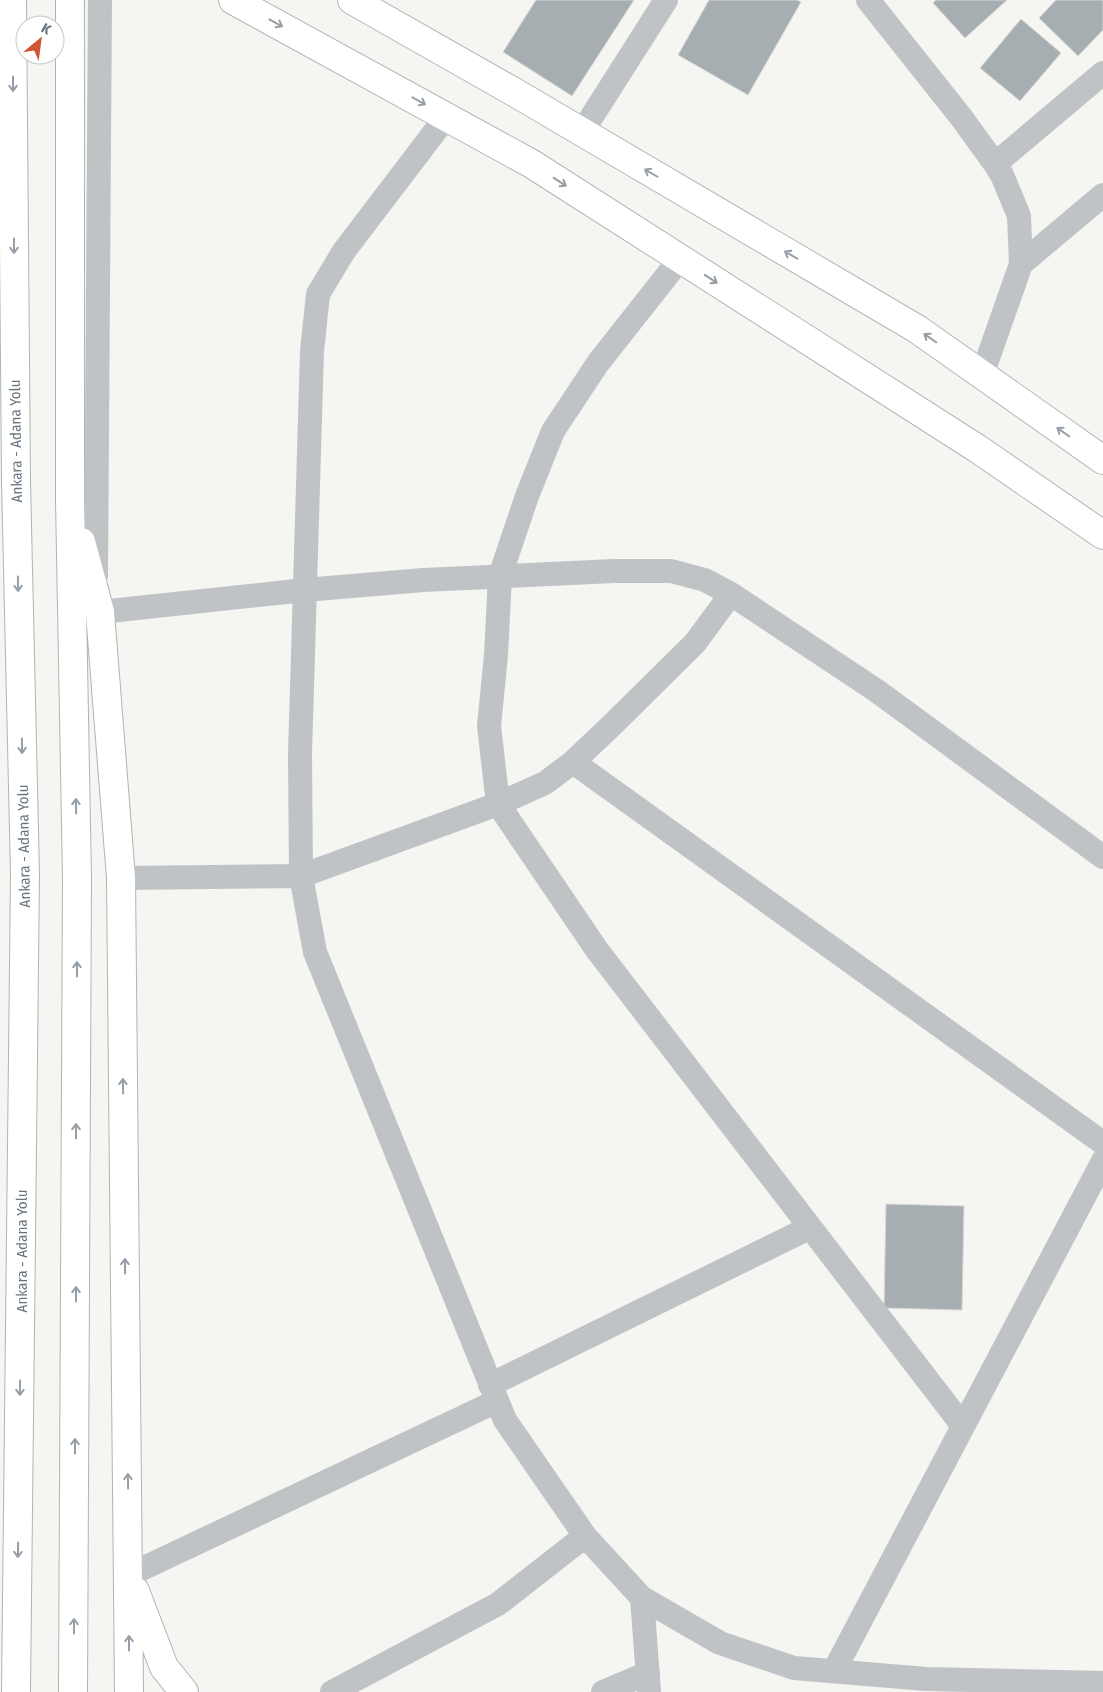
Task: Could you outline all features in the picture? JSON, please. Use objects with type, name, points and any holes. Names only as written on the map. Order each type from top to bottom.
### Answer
[{"type":"main road","name":"Ankara - Adana Yolu","points":[[12,0],[8,484],[17,512],[25,874],[16,1692]]},
{"type":"main road","points":[[70,0],[70,500],[77,878],[73,1692]]},
{"type":"main road","points":[[233,0],[532,164],[978,449],[1103,535]]},
{"type":"main road","points":[[352,0],[582,132],[917,329],[1103,460]]},
{"type":"main road","points":[[70,500],[98,604],[121,878],[129,1692]]},
{"type":"main road","points":[[0,568],[17,512]]},
{"type":"main road","points":[[129,1575],[164,1667],[184,1692]]},
{"type":"street","points":[[100,0],[98,604],[500,576],[614,571],[671,571],[704,580],[731,594],[877,691],[1103,857]]},
{"type":"street","points":[[582,132],[666,0]]},
{"type":"street","points":[[868,0],[995,164],[1002,175],[1019,216],[1021,264],[982,375]]},
{"type":"street","points":[[995,164],[1103,73]]},
{"type":"street","points":[[446,117],[344,251],[318,294],[312,351],[300,754],[301,876],[316,952],[505,1420],[584,1536],[642,1598],[720,1643],[794,1668],[926,1678],[1103,1683]]},
{"type":"street","points":[[1021,264],[1103,195]]},
{"type":"street","points":[[680,259],[598,363],[553,431],[527,496],[500,576],[496,655],[489,726],[498,804],[597,950],[963,1426]]},
{"type":"street","points":[[121,878],[301,876],[498,804],[546,783],[573,762],[695,644],[731,594]]},
{"type":"street","points":[[573,762],[1103,1143]]},
{"type":"street","points":[[834,1671],[1103,1162]]},
{"type":"street","points":[[129,1575],[494,1393],[809,1228]]},
{"type":"street","points":[[332,1692],[498,1604],[584,1536]]},
{"type":"street","points":[[603,1692],[648,1682],[642,1598]]},
{"type":"building","points":[[536,0],[634,0],[572,96],[503,52]]},
{"type":"building","points":[[709,0],[797,0],[801,2],[748,95],[678,55]]},
{"type":"building","points":[[936,0],[1007,0],[965,38],[933,3]]},
{"type":"building","points":[[1056,0],[1103,0],[1103,30],[1078,56],[1039,18]]},
{"type":"building","points":[[1021,19],[1061,53],[1020,101],[980,68]]},
{"type":"building","points":[[886,1204],[964,1206],[962,1310],[884,1308]]}]
